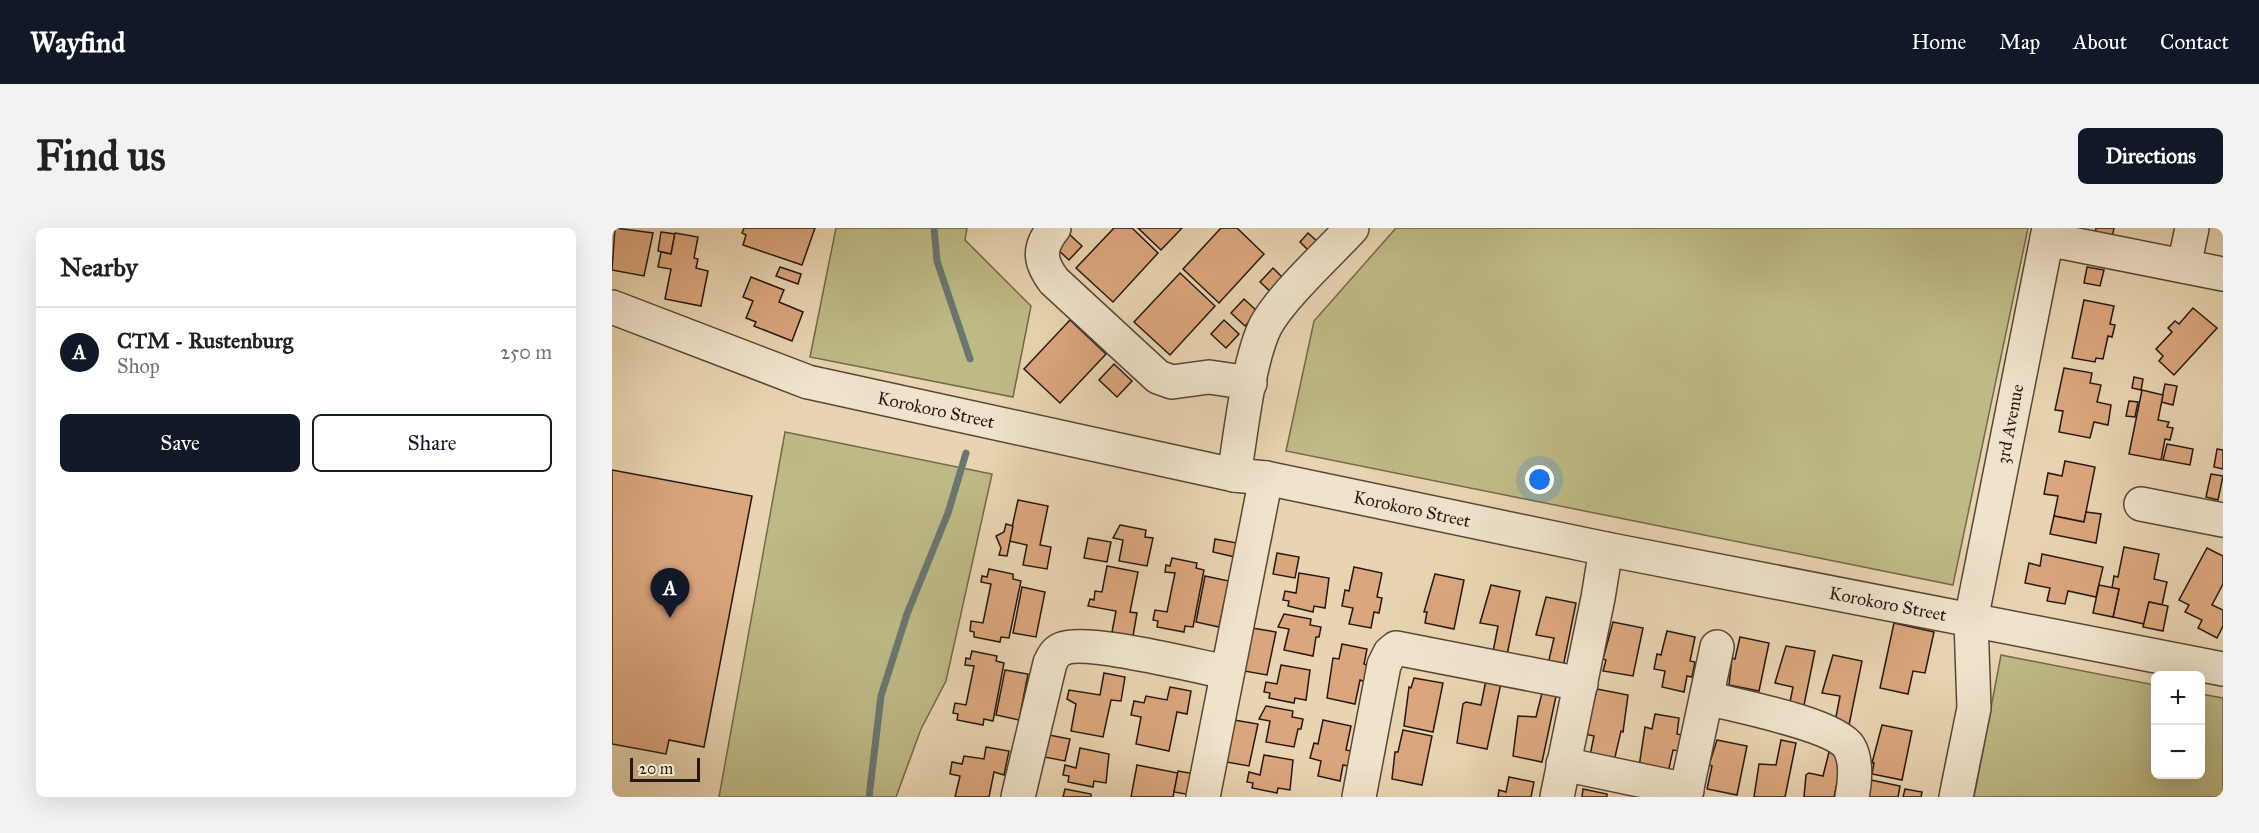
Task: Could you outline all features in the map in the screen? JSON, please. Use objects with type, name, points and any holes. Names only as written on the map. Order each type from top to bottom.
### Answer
[{"type":"street","points":[[1054,228],[1046,238],[1040,254],[1043,267],[1054,281],[1158,377],[1172,382],[1209,377],[1250,383]]},
{"type":"street","points":[[1203,797],[1226,672],[1250,476],[1250,383],[1266,326],[1280,306],[1352,228]]},
{"type":"street","points":[[2184,266],[2192,228]]},
{"type":"street","points":[[2048,234],[2223,274]]},
{"type":"street","name":"3rd Avenue","points":[[1956,797],[1974,708],[1971,620],[2048,234]]},
{"type":"street","name":"Korokoro Street","points":[[616,317],[808,382],[942,412],[1606,549],[2223,669]]},
{"type":"street","points":[[2141,504],[2223,520]]},
{"type":"street","points":[[1557,797],[1606,549]]},
{"type":"street","points":[[1018,797],[1041,696],[1050,663],[1056,652],[1073,646],[1105,649],[1226,672]]},
{"type":"street","points":[[1563,764],[1686,794],[1717,647]]},
{"type":"street","points":[[1359,797],[1384,665],[1390,653],[1396,648],[1581,684]]},
{"type":"street","points":[[1707,698],[1809,724],[1839,737],[1851,749],[1854,780],[1852,797]]},
{"type":"shaded area","points":[[836,228],[967,228],[965,240],[1031,306],[1013,397],[810,357]]},
{"type":"shaded area","points":[[1396,228],[2028,228],[1953,585],[1286,451],[1314,321]]},
{"type":"shaded area","points":[[785,432],[992,474],[946,681],[921,729],[896,797],[719,797]]},
{"type":"shaded area","points":[[2001,655],[2151,684],[2151,779],[2205,779],[2205,695],[2223,698],[2223,797],[1974,797]]},
{"type":"building","points":[[615,228],[653,233],[644,276],[612,270]]},
{"type":"building","points":[[744,228],[815,228],[802,265],[743,245],[746,235],[742,233]]},
{"type":"building","points":[[1114,228],[1132,228],[1158,253],[1113,302],[1076,268]]},
{"type":"building","points":[[1138,228],[1182,228],[1161,250]]},
{"type":"building","points":[[1221,228],[1237,228],[1264,254],[1219,303],[1183,269]]},
{"type":"building","points":[[2096,228],[2114,228],[2112,238],[2095,234]]},
{"type":"building","points":[[661,232],[675,234],[671,254],[658,251]]},
{"type":"building","points":[[675,233],[698,237],[694,258],[698,259],[696,268],[708,271],[701,306],[665,299],[671,269],[658,267],[661,252],[671,254]]},
{"type":"building","points":[[1308,233],[1319,243],[1310,252],[1300,242]]},
{"type":"building","points":[[1069,234],[1082,246],[1069,260],[1056,248]]},
{"type":"building","points":[[780,267],[801,274],[798,284],[776,276]]},
{"type":"building","points":[[2087,267],[2104,270],[2100,286],[2084,283]]},
{"type":"building","points":[[1273,268],[1287,282],[1274,295],[1260,282]]},
{"type":"building","points":[[1180,273],[1215,306],[1170,355],[1134,322]]},
{"type":"building","points":[[751,277],[784,290],[779,302],[803,312],[792,341],[754,326],[756,322],[746,318],[753,301],[743,297]]},
{"type":"building","points":[[1244,299],[1258,312],[1245,326],[1231,313]]},
{"type":"building","points":[[2084,300],[2114,306],[2110,324],[2115,325],[2112,337],[2108,336],[2103,359],[2096,358],[2095,362],[2072,358]]},
{"type":"building","points":[[2193,308],[2217,328],[2174,375],[2159,361],[2163,356],[2156,349],[2172,332],[2168,328],[2175,321],[2179,324]]},
{"type":"building","points":[[1070,320],[1106,354],[1060,403],[1024,369]]},
{"type":"building","points":[[1224,320],[1239,334],[1226,348],[1211,334]]},
{"type":"building","points":[[1114,364],[1132,381],[1117,397],[1099,380]]},
{"type":"building","points":[[2064,368],[2092,373],[2090,383],[2101,385],[2097,402],[2111,405],[2108,425],[2094,422],[2090,438],[2059,432],[2063,411],[2055,410]]},
{"type":"building","points":[[2134,377],[2143,379],[2141,390],[2132,388]]},
{"type":"building","points":[[2165,384],[2177,386],[2173,405],[2161,402]]},
{"type":"building","points":[[2142,390],[2163,395],[2158,420],[2169,422],[2167,427],[2173,428],[2170,440],[2165,439],[2161,460],[2129,454]]},
{"type":"building","points":[[2129,401],[2138,402],[2135,417],[2126,416]]},
{"type":"building","points":[[2167,444],[2193,449],[2190,465],[2163,460]]},
{"type":"building","points":[[2217,449],[2223,450],[2223,469],[2214,467]]},
{"type":"building","points":[[2065,461],[2095,467],[2084,522],[2054,516],[2058,496],[2044,494],[2048,473],[2062,476]]},
{"type":"building","points":[[612,470],[752,496],[704,747],[669,740],[666,754],[612,744]]},
{"type":"building","points":[[2211,474],[2223,476],[2218,500],[2206,497]]},
{"type":"building","points":[[1018,500],[1048,506],[1040,545],[1051,547],[1047,569],[1023,565],[1027,545],[1009,541]]},
{"type":"building","points":[[2086,512],[2101,514],[2096,543],[2050,534],[2054,516],[2084,522]]},
{"type":"building","points":[[1006,524],[1013,526],[1007,556],[999,555],[1001,548],[996,536],[1004,532]]},
{"type":"building","points":[[1120,525],[1146,530],[1145,537],[1153,538],[1147,566],[1119,561],[1123,540],[1113,538]]},
{"type":"building","points":[[1088,538],[1111,542],[1107,562],[1084,558]]},
{"type":"building","points":[[1215,539],[1237,543],[1235,557],[1213,552]]},
{"type":"building","points":[[2124,547],[2159,554],[2154,579],[2167,582],[2162,605],[2149,602],[2144,624],[2113,617],[2119,589],[2112,588],[2114,576],[2118,577]]},
{"type":"building","points":[[2207,548],[2223,556],[2223,584],[2212,605],[2223,610],[2223,626],[2217,638],[2198,628],[2202,620],[2185,612],[2189,605],[2179,600]]},
{"type":"building","points":[[1277,553],[1299,557],[1295,578],[1273,574]]},
{"type":"building","points":[[2042,554],[2103,567],[2096,597],[2068,591],[2065,604],[2047,601],[2050,588],[2025,583],[2029,563],[2040,566]]},
{"type":"building","points":[[1172,558],[1197,563],[1196,568],[1204,570],[1193,627],[1185,626],[1184,632],[1157,627],[1158,621],[1153,620],[1155,610],[1167,612],[1175,573],[1165,572],[1166,565],[1170,566]]},
{"type":"building","points":[[1107,566],[1138,572],[1130,612],[1137,613],[1133,636],[1112,632],[1116,611],[1088,606],[1090,599],[1094,600],[1095,591],[1102,592]]},
{"type":"building","points":[[1354,567],[1382,573],[1377,597],[1382,598],[1379,613],[1374,612],[1371,628],[1349,624],[1353,608],[1342,606],[1345,590],[1349,591]]},
{"type":"building","points":[[989,569],[1013,574],[1013,579],[1021,581],[1009,638],[1001,637],[1000,642],[974,637],[974,632],[970,631],[971,621],[983,623],[991,584],[981,582],[982,576],[987,577]]},
{"type":"building","points":[[1299,573],[1329,578],[1325,608],[1314,606],[1313,612],[1288,606],[1289,601],[1283,600],[1285,591],[1296,593]]},
{"type":"building","points":[[1435,574],[1464,580],[1454,629],[1425,623],[1427,612],[1424,612]]},
{"type":"building","points":[[1205,576],[1229,581],[1219,627],[1196,622]]},
{"type":"building","points":[[1491,585],[1520,591],[1507,655],[1493,652],[1498,626],[1480,623]]},
{"type":"building","points":[[2099,585],[2119,589],[2113,617],[2093,613]]},
{"type":"building","points":[[1022,587],[1045,592],[1036,637],[1013,633]]},
{"type":"building","points":[[1546,597],[1576,603],[1563,667],[1548,664],[1554,638],[1536,635]]},
{"type":"building","points":[[2149,602],[2168,606],[2163,631],[2143,627]]},
{"type":"building","points":[[1284,614],[1311,619],[1310,625],[1321,627],[1319,637],[1316,637],[1313,656],[1284,650],[1289,629],[1278,627]]},
{"type":"building","points":[[1613,622],[1643,628],[1633,676],[1603,671],[1606,660],[1603,659]]},
{"type":"building","points":[[1894,623],[1934,632],[1925,673],[1913,671],[1908,694],[1880,688]]},
{"type":"building","points":[[1252,628],[1276,632],[1267,675],[1244,671]]},
{"type":"building","points":[[1667,631],[1695,637],[1690,661],[1695,662],[1692,677],[1687,676],[1684,692],[1662,687],[1665,671],[1654,669],[1657,654],[1661,655]]},
{"type":"building","points":[[1740,637],[1769,643],[1759,691],[1729,685],[1732,658],[1735,659]]},
{"type":"building","points":[[1342,644],[1367,649],[1364,664],[1370,666],[1366,682],[1360,680],[1355,704],[1327,698],[1333,658],[1339,659]]},
{"type":"building","points":[[1786,646],[1815,651],[1802,715],[1788,712],[1793,687],[1775,683]]},
{"type":"building","points":[[972,651],[997,656],[996,661],[1004,663],[993,721],[984,719],[983,725],[957,720],[958,714],[953,713],[955,703],[966,705],[974,666],[965,665],[966,658],[970,659]]},
{"type":"building","points":[[1833,655],[1862,661],[1849,725],[1835,722],[1840,696],[1822,693]]},
{"type":"building","points":[[1281,665],[1310,670],[1306,700],[1295,698],[1294,703],[1269,698],[1270,693],[1264,692],[1266,682],[1277,684]]},
{"type":"building","points":[[1005,670],[1028,674],[1019,720],[996,715]]},
{"type":"building","points":[[1104,673],[1125,677],[1121,701],[1111,700],[1103,737],[1071,731],[1076,704],[1067,699],[1069,690],[1100,695]]},
{"type":"building","points":[[1414,678],[1443,683],[1433,732],[1404,726],[1409,687],[1411,688]]},
{"type":"building","points":[[1486,680],[1501,683],[1487,749],[1457,743],[1463,704],[1466,702],[1481,705]]},
{"type":"building","points":[[1170,687],[1191,691],[1187,714],[1177,712],[1169,751],[1136,744],[1141,717],[1131,715],[1134,701],[1144,703],[1146,696],[1167,700]]},
{"type":"building","points":[[1597,689],[1628,695],[1623,732],[1621,731],[1612,770],[1588,765],[1594,736],[1585,734]]},
{"type":"building","points":[[1542,693],[1556,696],[1542,762],[1513,756],[1518,716],[1536,717]]},
{"type":"building","points":[[1266,706],[1293,711],[1292,717],[1303,719],[1294,747],[1266,742],[1270,721],[1259,719]]},
{"type":"building","points":[[1655,714],[1679,718],[1677,734],[1682,735],[1679,751],[1673,750],[1668,773],[1639,767],[1645,727],[1652,729]]},
{"type":"building","points":[[1234,720],[1258,724],[1249,766],[1226,762]]},
{"type":"building","points":[[1323,720],[1351,726],[1346,750],[1351,751],[1348,766],[1343,765],[1340,781],[1318,776],[1321,761],[1310,758],[1314,743],[1318,744]]},
{"type":"building","points":[[1882,725],[1912,731],[1902,780],[1872,774],[1874,763],[1872,763]]},
{"type":"building","points":[[1403,730],[1432,736],[1422,785],[1392,779],[1395,752],[1398,752]]},
{"type":"building","points":[[1049,735],[1070,739],[1065,761],[1044,757]]},
{"type":"building","points":[[1717,740],[1747,746],[1737,795],[1707,789],[1712,766],[1709,765]]},
{"type":"building","points":[[1781,740],[1796,743],[1785,797],[1754,797],[1759,764],[1776,765]]},
{"type":"building","points":[[986,747],[1009,751],[1004,775],[994,772],[989,797],[955,797],[960,776],[950,774],[952,762],[962,764],[964,756],[984,759]]},
{"type":"building","points":[[1080,748],[1109,754],[1106,783],[1094,781],[1093,787],[1068,782],[1069,776],[1063,775],[1065,765],[1076,768]]},
{"type":"building","points":[[1829,752],[1843,755],[1834,797],[1804,797],[1806,775],[1809,773],[1823,776]]},
{"type":"building","points":[[1264,755],[1293,760],[1290,790],[1278,788],[1277,793],[1252,788],[1253,783],[1247,782],[1249,772],[1260,775]]},
{"type":"building","points":[[1137,765],[1178,773],[1173,797],[1131,797]]},
{"type":"building","points":[[1178,771],[1195,774],[1191,795],[1174,792]]},
{"type":"building","points":[[1509,777],[1534,782],[1531,797],[1498,797],[1499,790],[1506,792]]},
{"type":"building","points":[[1871,780],[1900,786],[1898,797],[1867,797]]},
{"type":"building","points":[[1065,789],[1091,794],[1091,797],[1063,797]]},
{"type":"building","points":[[1583,789],[1607,794],[1607,797],[1582,797]]},
{"type":"building","points":[[1905,789],[1922,792],[1921,797],[1903,797]]},
{"type":"waterway","points":[[934,228],[937,261],[970,359]]},
{"type":"waterway","points":[[869,797],[881,696],[907,614],[948,513],[966,453]]},
{"type":"place","name":"CTM - Rustenburg","points":[[670,618]]}]
